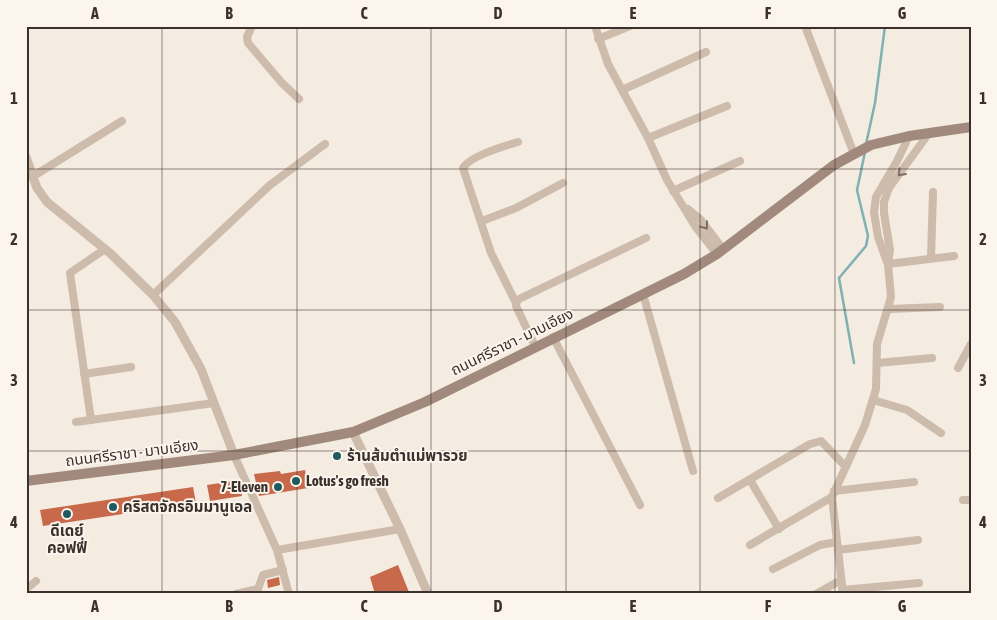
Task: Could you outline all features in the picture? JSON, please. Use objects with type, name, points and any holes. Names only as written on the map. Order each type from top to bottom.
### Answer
[{"type":"main road","name":"ถนนศรีราชา - มาบเอียง","points":[[26,481],[234,455],[353,432],[425,402],[684,274],[720,252],[834,165],[871,145],[909,136],[971,128]]},
{"type":"street","points":[[252,26],[247,36],[248,43],[282,83],[299,99]]},
{"type":"street","points":[[595,26],[608,64],[648,138],[673,191],[684,206],[700,219],[720,252]]},
{"type":"street","points":[[598,39],[630,26]]},
{"type":"street","points":[[805,26],[854,154]]},
{"type":"street","points":[[622,90],[706,52]]},
{"type":"street","points":[[648,138],[727,106]]},
{"type":"street","points":[[32,177],[122,122]]},
{"type":"street","points":[[888,264],[890,250],[884,202],[890,188],[929,134]]},
{"type":"street","points":[[909,136],[897,162],[876,197],[874,212],[878,238],[888,264],[891,285],[889,309],[881,326],[876,389],[865,425],[833,494],[842,592],[919,583]]},
{"type":"street","points":[[518,142],[491,151],[464,166],[465,176],[482,221],[491,253],[535,346]]},
{"type":"street","points":[[153,295],[270,185],[325,144]]},
{"type":"street","points":[[26,157],[32,177],[47,202],[105,249],[153,295],[175,322],[201,369],[234,455],[277,550],[289,594]]},
{"type":"street","points":[[673,191],[740,162]]},
{"type":"street","points":[[482,221],[524,204],[563,183]]},
{"type":"street","points":[[931,258],[933,192]]},
{"type":"street","points":[[516,303],[517,300],[646,238]]},
{"type":"street","points":[[91,420],[70,273],[105,249]]},
{"type":"street","points":[[888,264],[954,256]]},
{"type":"street","points":[[643,294],[693,471]]},
{"type":"street","points":[[889,309],[940,308]]},
{"type":"street","points":[[554,337],[640,505]]},
{"type":"street","points":[[958,368],[971,344]]},
{"type":"street","points":[[877,363],[932,358]]},
{"type":"street","points":[[84,374],[131,367]]},
{"type":"street","points":[[873,400],[907,410],[941,433]]},
{"type":"street","points":[[76,422],[214,403]]},
{"type":"street","points":[[353,432],[400,529],[428,594]]},
{"type":"street","points":[[718,498],[810,444],[821,442],[845,466]]},
{"type":"street","points":[[750,480],[778,529]]},
{"type":"street","points":[[750,545],[833,494],[914,482]]},
{"type":"street","points":[[277,550],[400,529]]},
{"type":"street","points":[[773,569],[820,545],[837,546],[918,540]]},
{"type":"street","points":[[236,594],[258,590],[263,575],[283,570]]},
{"type":"street","points":[[816,594],[841,580]]},
{"type":"street","points":[[26,589],[36,581]]},
{"type":"building","points":[[305,470],[308,488],[259,496],[254,474],[280,471],[281,474]]},
{"type":"building","points":[[239,480],[242,496],[210,501],[207,485]]},
{"type":"building","points":[[193,487],[196,503],[43,526],[40,510]]},
{"type":"building","points":[[398,565],[409,592],[375,594],[370,577]]},
{"type":"building","points":[[279,577],[280,585],[268,588],[267,580]]},
{"type":"waterway","points":[[866,144],[875,103],[885,26]]},
{"type":"waterway","points":[[854,363],[839,278],[866,246],[868,236],[857,190],[865,152]]},
{"type":"place","name":"ร้านส้มตำแม่พารวย","points":[[337,456]]},
{"type":"place","name":"Lotus's go fresh","points":[[296,481]]},
{"type":"place","name":"7-Eleven","points":[[278,487]]},
{"type":"place","name":"คริสตจักรอิมมานูเอล","points":[[113,507]]},
{"type":"place","name":"ดีเดย์ คอฟฟี่","points":[[67,514]]}]
